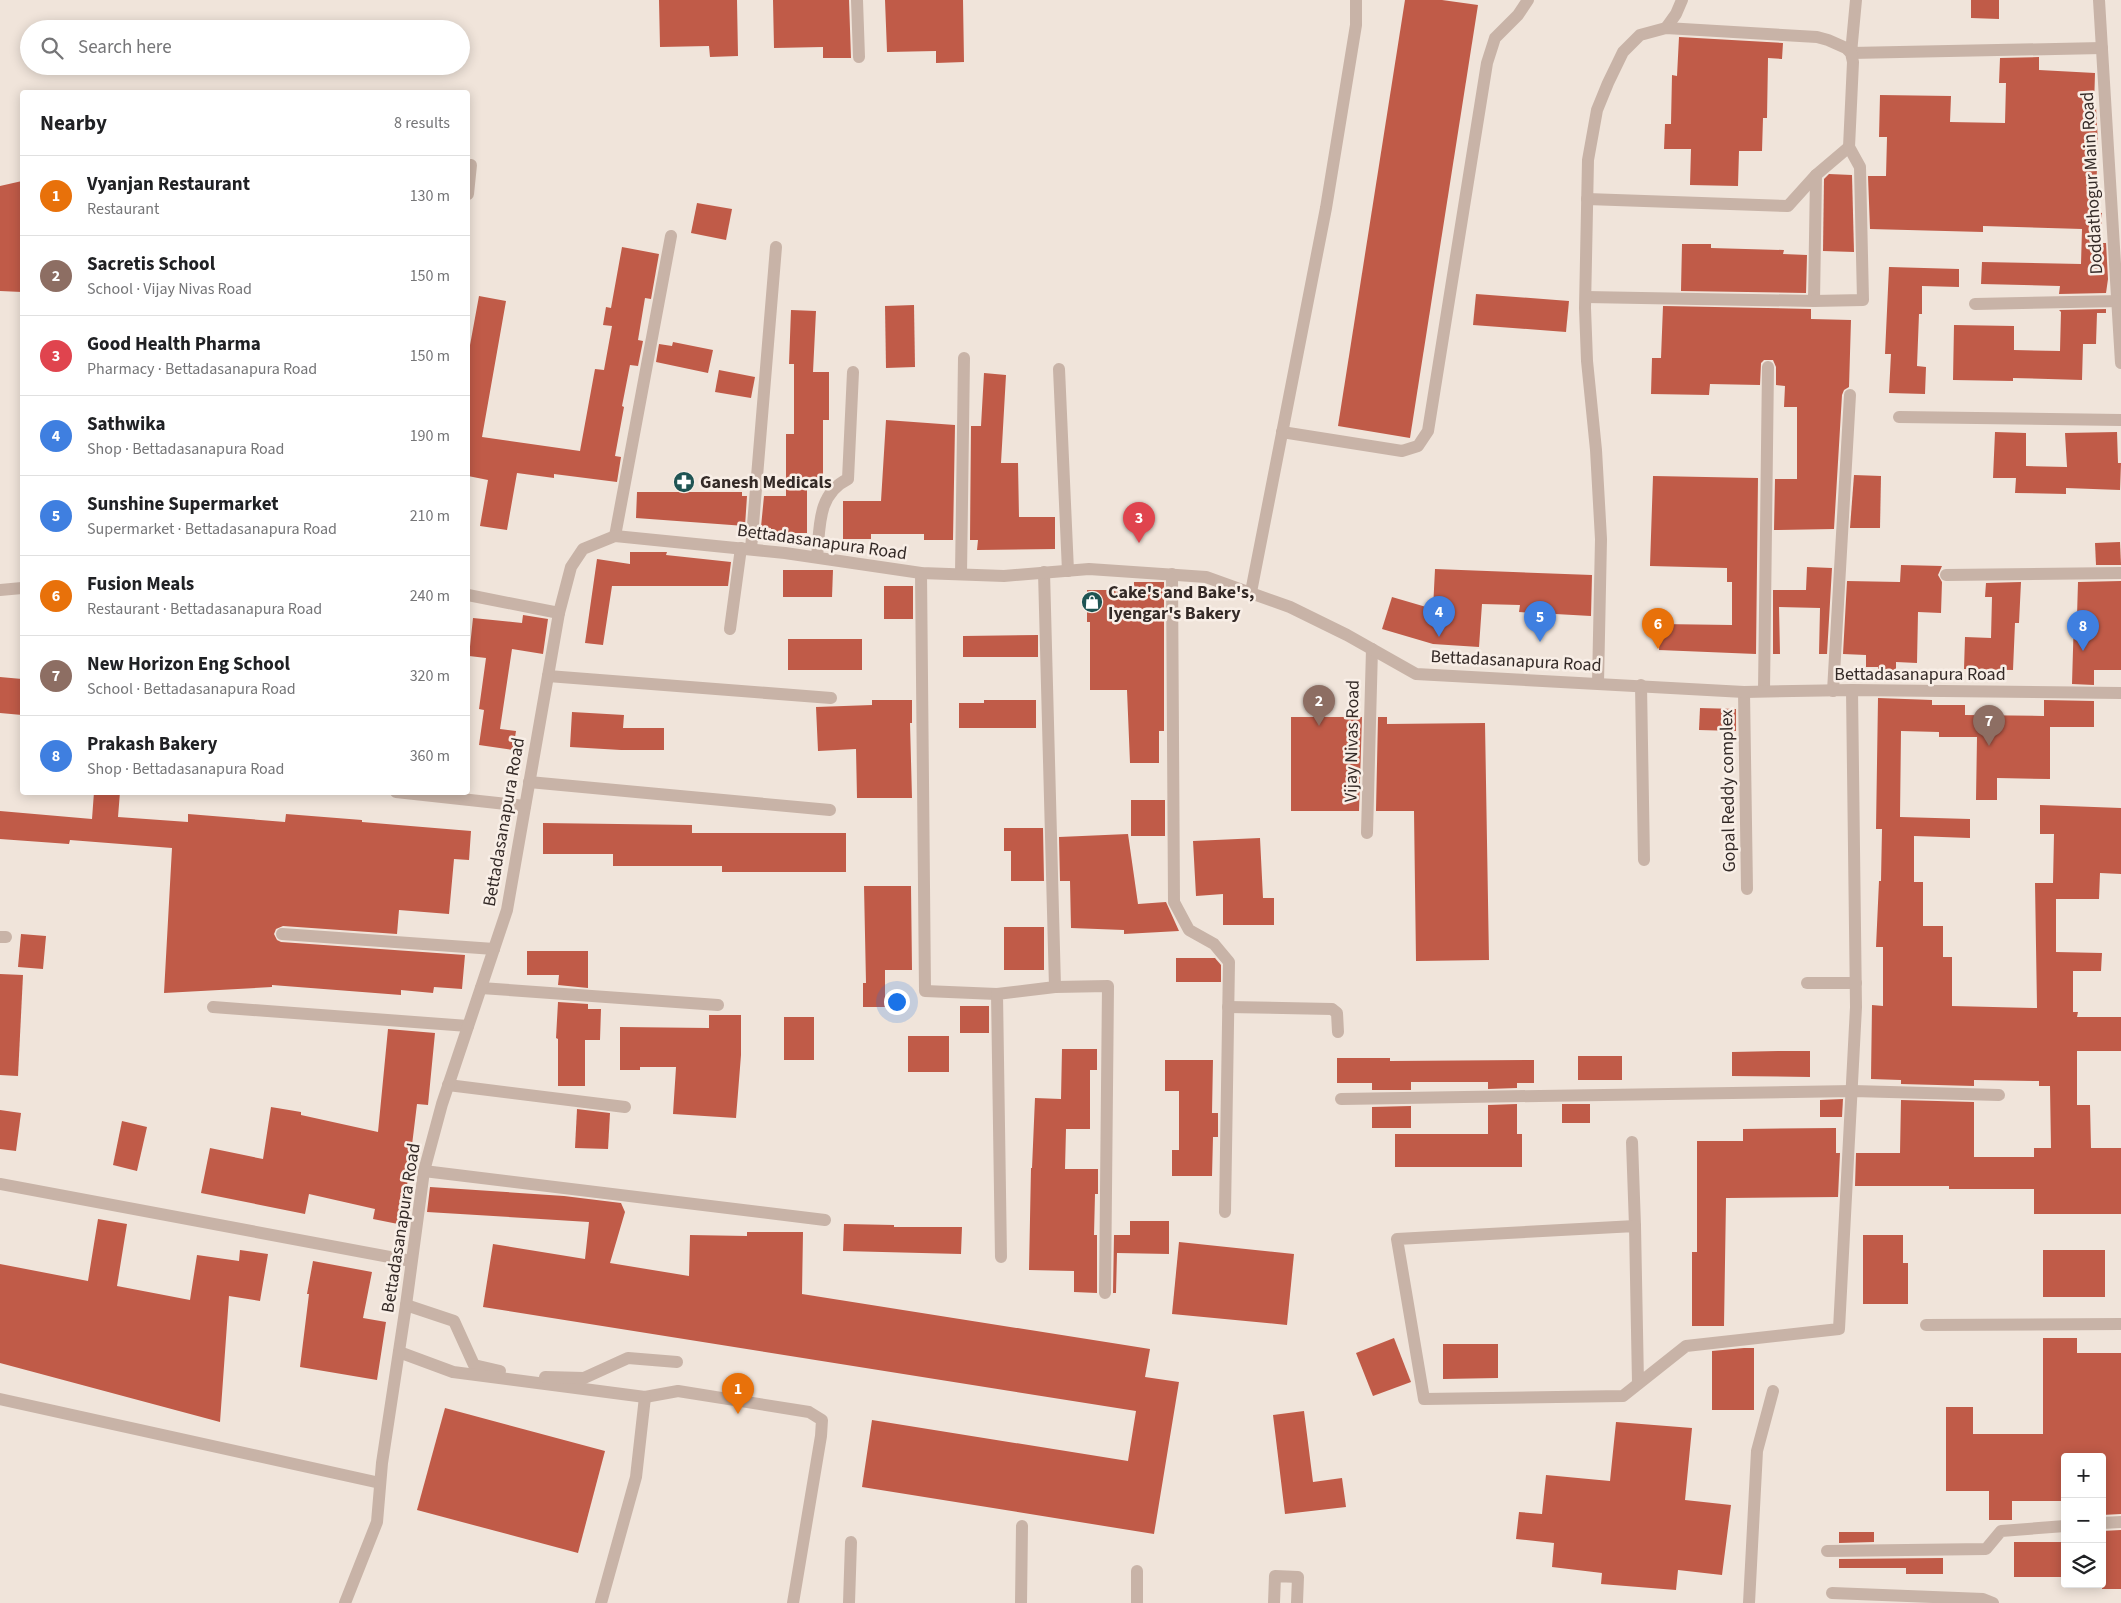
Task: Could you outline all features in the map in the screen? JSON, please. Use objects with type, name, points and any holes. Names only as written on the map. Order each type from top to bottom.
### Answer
[{"type":"street","points":[[857,0],[859,57]]},
{"type":"street","points":[[1250,592],[1326,208],[1356,25],[1356,0]]},
{"type":"street","points":[[1282,432],[1402,451],[1418,446],[1428,431],[1487,63],[1495,38],[1518,16],[1528,0]]},
{"type":"street","points":[[1666,28],[1676,14],[1682,0]]},
{"type":"street","points":[[1586,297],[1814,301],[1863,300],[1860,167],[1849,147],[1853,72],[1851,54],[1856,0]]},
{"type":"street","name":"Doddathogur Main Road","points":[[2099,0],[2119,302],[2121,363]]},
{"type":"street","points":[[1598,683],[1601,540],[1596,450],[1587,361],[1586,297],[1588,160],[1597,110],[1623,52],[1640,35],[1666,28],[1817,37],[1839,44],[1851,54]]},
{"type":"street","points":[[1851,54],[2102,48]]},
{"type":"street","points":[[1587,199],[1788,206],[1816,175],[1849,147]]},
{"type":"street","points":[[470,175],[471,165]]},
{"type":"street","points":[[1814,301],[1816,175]]},
{"type":"street","points":[[615,536],[671,236]]},
{"type":"street","points":[[730,629],[746,549],[776,248]]},
{"type":"street","points":[[1975,304],[2119,302]]},
{"type":"street","points":[[961,574],[964,358]]},
{"type":"street","points":[[1764,691],[1768,367]]},
{"type":"street","points":[[1060,369],[1068,570]]},
{"type":"street","points":[[818,557],[823,504],[837,484],[848,479],[852,372]]},
{"type":"street","points":[[1832,691],[1850,395]]},
{"type":"street","points":[[1899,417],[2121,420]]},
{"type":"street","name":"Bettadasanapura Road","points":[[345,1603],[377,1522],[380,1483],[424,1171],[448,1085],[507,910],[559,613],[571,567],[583,549],[615,536],[818,557],[922,573],[1004,576],[1089,569],[1206,577],[1290,607],[1416,674],[1744,692],[1852,690],[2121,693]]},
{"type":"street","points":[[1044,572],[1055,987]]},
{"type":"street","points":[[922,573],[924,991],[997,994],[1055,987],[1108,986],[1105,1293]]},
{"type":"street","points":[[1946,575],[2121,573]]},
{"type":"street","points":[[1172,574],[1174,902],[1189,930],[1214,944],[1229,962],[1225,1212]]},
{"type":"street","points":[[0,590],[20,588]]},
{"type":"street","points":[[470,595],[559,613]]},
{"type":"street","name":"Vijay Nivas Road","points":[[1367,833],[1372,649]]},
{"type":"street","points":[[548,676],[831,698]]},
{"type":"street","points":[[1641,685],[1644,860]]},
{"type":"street","points":[[1635,1226],[1397,1239],[1424,1399],[1623,1396],[1686,1346],[1839,1329],[1853,1091],[1856,983],[1852,690]]},
{"type":"street","name":"Gopal Reddy complex","points":[[1744,692],[1747,889]]},
{"type":"street","points":[[530,782],[830,810]]},
{"type":"street","points":[[424,795],[525,806]]},
{"type":"street","points":[[282,934],[494,949]]},
{"type":"street","points":[[1807,983],[1856,983]]},
{"type":"street","points":[[481,988],[718,1005]]},
{"type":"street","points":[[997,994],[1001,1257]]},
{"type":"street","points":[[213,1007],[468,1026]]},
{"type":"street","points":[[1228,1007],[1332,1009],[1337,1014],[1338,1032]]},
{"type":"street","points":[[448,1085],[625,1107]]},
{"type":"street","points":[[1341,1099],[1853,1091],[1999,1095]]},
{"type":"street","points":[[1632,1142],[1638,1383]]},
{"type":"street","points":[[424,1171],[825,1220]]},
{"type":"street","points":[[0,1184],[411,1261]]},
{"type":"street","points":[[406,1306],[454,1321],[474,1365],[510,1373],[584,1378],[628,1358],[677,1362]]},
{"type":"street","points":[[1926,1325],[2121,1324]]},
{"type":"street","points":[[399,1352],[453,1372],[645,1397],[678,1391],[809,1412],[822,1420],[821,1436],[793,1603]]},
{"type":"street","points":[[1749,1603],[1757,1451],[1773,1391]]},
{"type":"street","points":[[601,1603],[636,1477],[645,1397]]},
{"type":"street","points":[[0,1399],[380,1483]]},
{"type":"street","points":[[2106,1523],[2121,1522]]},
{"type":"street","points":[[1021,1603],[1022,1526]]},
{"type":"street","points":[[1827,1550],[1986,1549],[2001,1531],[2061,1526]]},
{"type":"street","points":[[849,1603],[851,1542]]},
{"type":"street","points":[[1137,1570],[1137,1603]]},
{"type":"street","points":[[1274,1603],[1275,1576],[1298,1577],[1297,1603]]},
{"type":"street","points":[[1832,1593],[1983,1599],[1994,1603]]},
{"type":"building","points":[[659,0],[737,0],[738,56],[710,57],[709,46],[660,47]]},
{"type":"building","points":[[773,0],[849,0],[851,58],[823,58],[823,47],[774,48]]},
{"type":"building","points":[[885,0],[963,0],[964,62],[936,63],[936,51],[887,52]]},
{"type":"building","points":[[1405,0],[1442,0],[1478,5],[1410,438],[1338,426]]},
{"type":"building","points":[[1971,0],[1999,0],[1999,19],[1971,18]]},
{"type":"building","points":[[1679,37],[1783,43],[1782,59],[1768,58],[1767,118],[1763,118],[1762,151],[1739,151],[1738,186],[1690,185],[1691,149],[1664,149],[1665,124],[1671,124],[1672,75],[1677,76]]},
{"type":"building","points":[[2039,57],[2039,70],[2095,73],[2094,107],[2096,107],[2098,143],[2096,193],[2099,193],[2098,212],[2102,213],[2101,243],[2106,243],[2108,279],[2106,293],[2059,294],[2060,286],[1981,284],[1982,262],[2081,264],[2082,229],[1983,226],[1983,232],[1870,229],[1868,176],[1886,176],[1887,137],[1879,137],[1880,95],[1951,96],[1950,122],[2005,123],[2006,83],[1999,83],[2000,58]]},
{"type":"building","points":[[1829,174],[1852,175],[1854,252],[1823,251],[1824,179]]},
{"type":"building","points":[[20,181],[20,292],[0,291],[0,186]]},
{"type":"building","points":[[697,203],[732,209],[726,240],[691,233]]},
{"type":"building","points":[[1682,244],[1711,244],[1711,248],[1784,250],[1783,254],[1807,255],[1806,293],[1681,291]]},
{"type":"building","points":[[622,247],[659,254],[651,299],[645,298],[638,340],[643,341],[638,366],[630,365],[622,406],[624,407],[615,456],[621,457],[617,482],[554,474],[554,478],[517,473],[507,530],[480,526],[488,480],[470,476],[470,345],[479,296],[506,301],[482,437],[580,451],[595,369],[604,370],[612,326],[603,325],[606,307],[611,308]]},
{"type":"building","points":[[1889,267],[1959,269],[1959,287],[1922,286],[1922,314],[1919,314],[1917,366],[1926,367],[1925,394],[1889,393],[1891,354],[1885,354]]},
{"type":"building","points":[[1476,294],[1569,301],[1566,332],[1473,325]]},
{"type":"building","points":[[914,305],[915,367],[886,368],[885,306]]},
{"type":"building","points":[[1663,306],[1811,309],[1811,319],[1851,320],[1849,387],[1844,390],[1842,395],[1834,529],[1774,530],[1775,479],[1797,479],[1797,407],[1784,407],[1785,386],[1776,385],[1776,367],[1773,360],[1764,360],[1761,363],[1760,385],[1710,384],[1709,395],[1651,394],[1652,358],[1661,358]]},
{"type":"building","points":[[2106,309],[2106,313],[2097,313],[2096,344],[2083,344],[2082,380],[2013,378],[2013,381],[1953,380],[1954,325],[2014,326],[2014,350],[2060,351],[2061,312],[2059,310]]},
{"type":"building","points":[[791,310],[816,311],[813,372],[829,372],[829,420],[823,420],[823,478],[807,478],[807,533],[771,533],[771,528],[761,527],[764,496],[786,496],[786,434],[794,434],[794,364],[789,364]]},
{"type":"building","points":[[673,342],[713,350],[708,373],[656,362],[659,344],[672,346]]},
{"type":"building","points":[[719,370],[755,377],[751,398],[715,392]]},
{"type":"building","points":[[984,373],[1006,375],[1001,463],[1018,463],[1019,517],[1055,517],[1055,549],[977,550],[978,540],[970,540],[971,426],[981,426]]},
{"type":"building","points":[[886,420],[955,425],[953,540],[924,540],[924,534],[871,534],[871,539],[843,539],[843,501],[881,501]]},
{"type":"building","points":[[1995,432],[2026,433],[2026,466],[2067,467],[2065,433],[2117,432],[2118,463],[2121,463],[2120,490],[2066,488],[2066,494],[2015,493],[2016,478],[1993,478]]},
{"type":"building","points":[[1854,475],[1881,476],[1880,528],[1850,528]]},
{"type":"building","points":[[1653,476],[1758,478],[1756,654],[1659,650],[1660,624],[1732,625],[1732,582],[1727,582],[1727,568],[1650,566]]},
{"type":"building","points":[[637,492],[742,492],[742,496],[747,496],[745,526],[636,518]]},
{"type":"building","points":[[2120,542],[2121,565],[2096,565],[2095,543]]},
{"type":"building","points":[[630,552],[667,552],[666,555],[731,562],[728,586],[612,586],[603,645],[585,643],[597,559],[630,564]]},
{"type":"building","points":[[1901,565],[1942,566],[1938,575],[1942,582],[1941,613],[1918,612],[1917,663],[1896,662],[1896,682],[1878,682],[1878,667],[1866,667],[1866,655],[1843,654],[1847,581],[1900,582]]},
{"type":"building","points":[[1807,567],[1832,568],[1827,654],[1819,654],[1820,608],[1779,607],[1780,654],[1773,654],[1773,590],[1806,590]]},
{"type":"building","points":[[1435,569],[1592,575],[1591,616],[1519,612],[1520,605],[1482,604],[1479,647],[1433,644],[1382,629],[1392,597],[1433,609]]},
{"type":"building","points":[[783,570],[833,570],[832,597],[783,597]]},
{"type":"building","points":[[2121,581],[2121,670],[2094,670],[2094,685],[2072,684],[2074,616],[2077,616],[2078,582]]},
{"type":"building","points":[[1134,582],[1164,582],[1164,731],[1159,731],[1159,763],[1130,763],[1127,690],[1090,690],[1090,622],[1087,622],[1087,590],[1134,590]]},
{"type":"building","points":[[2021,582],[2019,623],[2015,623],[2013,670],[1964,669],[1965,637],[1991,638],[1992,597],[1985,597],[1986,583]]},
{"type":"building","points":[[884,586],[913,586],[913,619],[884,619]]},
{"type":"building","points":[[523,615],[548,619],[543,654],[512,649],[500,729],[516,731],[513,750],[479,745],[484,710],[479,709],[486,658],[470,656],[473,618],[522,623]]},
{"type":"building","points":[[1038,635],[1038,657],[963,657],[963,636]]},
{"type":"building","points":[[788,639],[862,639],[862,670],[788,670]]},
{"type":"building","points":[[0,677],[20,679],[20,715],[0,713]]},
{"type":"building","points":[[1878,698],[1932,700],[1932,705],[1965,705],[1965,715],[2044,716],[2044,700],[2094,701],[2094,727],[2050,727],[2050,779],[1997,778],[1997,800],[1976,800],[1977,737],[1939,737],[1939,732],[1901,731],[1900,817],[1970,819],[1970,838],[1914,836],[1914,882],[1923,882],[1923,926],[1943,926],[1943,957],[1952,957],[1952,1006],[2037,1008],[2035,883],[2053,883],[2054,834],[2040,834],[2040,805],[2121,808],[2121,874],[2100,873],[2099,899],[2056,899],[2056,952],[2102,953],[2101,971],[2073,971],[2073,1012],[2078,1012],[2077,1017],[2121,1017],[2121,1051],[2077,1051],[2077,1105],[2090,1105],[2091,1148],[2121,1148],[2121,1214],[2034,1214],[2034,1189],[1949,1189],[1949,1186],[1855,1186],[1856,1153],[1900,1153],[1901,1100],[1974,1102],[1974,1157],[2034,1157],[2034,1148],[2051,1148],[2050,1086],[2039,1086],[2039,1081],[1974,1080],[1974,1086],[1901,1084],[1901,1080],[1871,1079],[1872,1005],[1883,1006],[1883,947],[1876,947],[1879,881],[1881,881],[1882,829],[1876,829]]},
{"type":"building","points":[[872,700],[912,700],[912,723],[910,723],[912,798],[857,798],[856,749],[818,751],[816,707],[872,705]]},
{"type":"building","points":[[984,700],[1036,700],[1036,728],[959,728],[959,703],[984,703]]},
{"type":"building","points":[[1700,708],[1736,709],[1736,731],[1699,730]]},
{"type":"building","points":[[572,712],[624,715],[623,728],[664,728],[664,750],[570,747]]},
{"type":"building","points":[[1291,717],[1362,717],[1359,811],[1291,811]]},
{"type":"building","points":[[1378,717],[1387,717],[1387,724],[1485,723],[1489,960],[1416,961],[1414,811],[1376,811]]},
{"type":"building","points":[[94,795],[120,795],[118,817],[188,822],[188,814],[285,822],[286,814],[471,831],[469,860],[454,859],[449,914],[399,910],[397,934],[283,926],[276,929],[274,934],[277,940],[281,942],[465,955],[462,989],[434,987],[433,993],[401,990],[401,995],[272,985],[272,987],[164,993],[172,848],[70,840],[69,844],[0,839],[0,811],[92,819]]},
{"type":"building","points":[[1131,800],[1165,800],[1165,836],[1131,836]]},
{"type":"building","points":[[543,823],[692,825],[692,833],[846,833],[846,872],[722,872],[722,866],[613,866],[613,854],[543,854]]},
{"type":"building","points":[[1004,828],[1043,828],[1044,881],[1011,881],[1011,851],[1004,851]]},
{"type":"building","points":[[1128,834],[1138,904],[1166,902],[1179,931],[1124,934],[1124,930],[1071,928],[1070,881],[1060,881],[1059,837]]},
{"type":"building","points":[[1260,838],[1263,898],[1274,898],[1274,925],[1223,925],[1223,894],[1196,896],[1193,841]]},
{"type":"building","points":[[864,886],[911,886],[912,970],[885,970],[885,1007],[863,1007],[863,983],[866,983]]},
{"type":"building","points":[[1004,927],[1044,927],[1044,970],[1004,970]]},
{"type":"building","points":[[21,934],[46,936],[43,969],[18,967]]},
{"type":"building","points":[[527,951],[588,951],[588,988],[558,985],[559,975],[527,975]]},
{"type":"building","points":[[1176,958],[1215,958],[1221,965],[1221,982],[1176,982]]},
{"type":"building","points":[[0,974],[23,975],[18,1076],[0,1075]]},
{"type":"building","points":[[558,1002],[588,1004],[588,1009],[601,1009],[600,1040],[585,1040],[585,1086],[558,1086],[558,1039],[556,1038]]},
{"type":"building","points":[[960,1006],[989,1006],[989,1033],[960,1033]]},
{"type":"building","points":[[709,1015],[741,1015],[741,1055],[736,1118],[673,1114],[676,1067],[640,1067],[640,1070],[620,1070],[620,1027],[709,1028]]},
{"type":"building","points":[[784,1017],[814,1017],[814,1060],[784,1060]]},
{"type":"building","points":[[388,1029],[435,1033],[428,1105],[417,1104],[407,1186],[414,1186],[410,1211],[401,1210],[398,1224],[373,1219],[375,1209],[309,1194],[305,1214],[201,1193],[210,1148],[263,1159],[271,1107],[301,1112],[301,1115],[378,1132]]},
{"type":"building","points":[[908,1036],[949,1036],[949,1072],[908,1072]]},
{"type":"building","points":[[1062,1049],[1097,1049],[1097,1070],[1090,1070],[1090,1129],[1066,1129],[1065,1169],[1098,1169],[1098,1194],[1095,1194],[1094,1235],[1097,1235],[1097,1293],[1074,1292],[1074,1271],[1029,1270],[1031,1168],[1035,1098],[1061,1099]]},
{"type":"building","points":[[1810,1051],[1810,1077],[1732,1076],[1732,1052]]},
{"type":"building","points":[[1578,1056],[1622,1056],[1622,1080],[1578,1080]]},
{"type":"building","points":[[1337,1058],[1390,1058],[1390,1061],[1534,1060],[1534,1083],[1517,1083],[1517,1088],[1488,1089],[1488,1082],[1411,1082],[1411,1090],[1372,1090],[1372,1083],[1337,1083]]},
{"type":"building","points":[[1165,1060],[1213,1060],[1212,1113],[1218,1113],[1218,1137],[1213,1137],[1212,1176],[1172,1176],[1172,1150],[1179,1150],[1179,1091],[1165,1091]]},
{"type":"building","points":[[1843,1099],[1842,1117],[1820,1117],[1820,1100]]},
{"type":"building","points":[[1517,1104],[1517,1134],[1522,1134],[1522,1167],[1395,1167],[1395,1134],[1488,1134],[1488,1105]]},
{"type":"building","points":[[1562,1104],[1590,1104],[1590,1123],[1562,1123]]},
{"type":"building","points":[[1411,1106],[1411,1128],[1372,1128],[1372,1107]]},
{"type":"building","points":[[577,1109],[610,1113],[608,1149],[575,1148]]},
{"type":"building","points":[[0,1110],[21,1113],[16,1151],[0,1149]]},
{"type":"building","points":[[122,1121],[147,1127],[137,1171],[113,1165]]},
{"type":"building","points":[[1836,1128],[1836,1153],[1840,1153],[1838,1197],[1726,1198],[1724,1326],[1692,1326],[1692,1252],[1697,1252],[1697,1141],[1743,1141],[1743,1129]]},
{"type":"building","points":[[430,1187],[564,1196],[621,1203],[625,1212],[610,1263],[689,1276],[690,1235],[747,1236],[747,1232],[803,1232],[802,1294],[1150,1349],[1145,1377],[1179,1382],[1154,1534],[862,1487],[872,1420],[1128,1461],[1136,1411],[483,1307],[493,1244],[585,1259],[589,1222],[427,1212]]},
{"type":"building","points":[[98,1219],[127,1224],[117,1286],[190,1300],[197,1255],[239,1261],[240,1250],[268,1254],[260,1301],[229,1296],[220,1422],[0,1363],[0,1264],[88,1281]]},
{"type":"building","points":[[1130,1221],[1169,1221],[1169,1254],[1117,1253],[1116,1293],[1113,1293],[1114,1235],[1130,1235]]},
{"type":"building","points":[[844,1224],[894,1225],[894,1227],[962,1227],[961,1254],[843,1251]]},
{"type":"building","points":[[1863,1235],[1903,1235],[1903,1263],[1908,1263],[1908,1304],[1863,1304]]},
{"type":"building","points":[[1179,1242],[1294,1254],[1287,1325],[1172,1314]]},
{"type":"building","points":[[2043,1250],[2105,1250],[2105,1297],[2043,1297]]},
{"type":"building","points":[[313,1261],[372,1272],[363,1318],[386,1322],[377,1380],[300,1367],[309,1294],[307,1294]]},
{"type":"building","points":[[1394,1338],[1411,1382],[1373,1396],[1356,1353]]},
{"type":"building","points":[[2043,1338],[2077,1338],[2077,1353],[2121,1353],[2121,1514],[2106,1515],[2106,1453],[2061,1453],[2061,1501],[2012,1501],[2012,1520],[1989,1520],[1989,1491],[1946,1491],[1946,1407],[1973,1407],[1973,1434],[2043,1434]]},
{"type":"building","points":[[1443,1344],[1498,1344],[1498,1378],[1443,1379]]},
{"type":"building","points":[[1754,1348],[1754,1410],[1712,1410],[1712,1351]]},
{"type":"building","points":[[445,1408],[605,1451],[578,1553],[417,1510]]},
{"type":"building","points":[[1304,1411],[1313,1482],[1342,1478],[1346,1507],[1285,1514],[1273,1415]]},
{"type":"building","points":[[1616,1422],[1692,1428],[1685,1500],[1731,1505],[1722,1575],[1678,1570],[1676,1590],[1601,1584],[1602,1573],[1552,1567],[1554,1543],[1516,1539],[1519,1512],[1542,1514],[1546,1475],[1610,1481]]},
{"type":"building","points":[[2121,1530],[2121,1589],[2102,1589],[2106,1588],[2106,1531]]},
{"type":"building","points":[[1839,1532],[1874,1532],[1874,1542],[1839,1543]]},
{"type":"building","points":[[2014,1542],[2061,1542],[2061,1577],[2014,1577]]},
{"type":"building","points":[[1943,1558],[1943,1574],[1906,1574],[1906,1568],[1839,1568],[1839,1559]]},
{"type":"place","name":"Ganesh Medicals","points":[[684,482]]},
{"type":"place","name":"Good Health Pharma","points":[[1139,543]]},
{"type":"place","name":"Cake's and Bake's, Iyengar's Bakery","points":[[1092,602]]},
{"type":"place","name":"Sathwika","points":[[1439,637]]},
{"type":"place","name":"Sunshine Supermarket","points":[[1540,642]]},
{"type":"place","name":"Fusion Meals","points":[[1658,649]]},
{"type":"place","name":"Prakash Bakery","points":[[2083,651]]},
{"type":"place","name":"Sacretis School","points":[[1319,726]]},
{"type":"place","name":"New Horizon Eng School","points":[[1989,746]]},
{"type":"place","name":"Vyanjan Restaurant","points":[[738,1414]]}]
